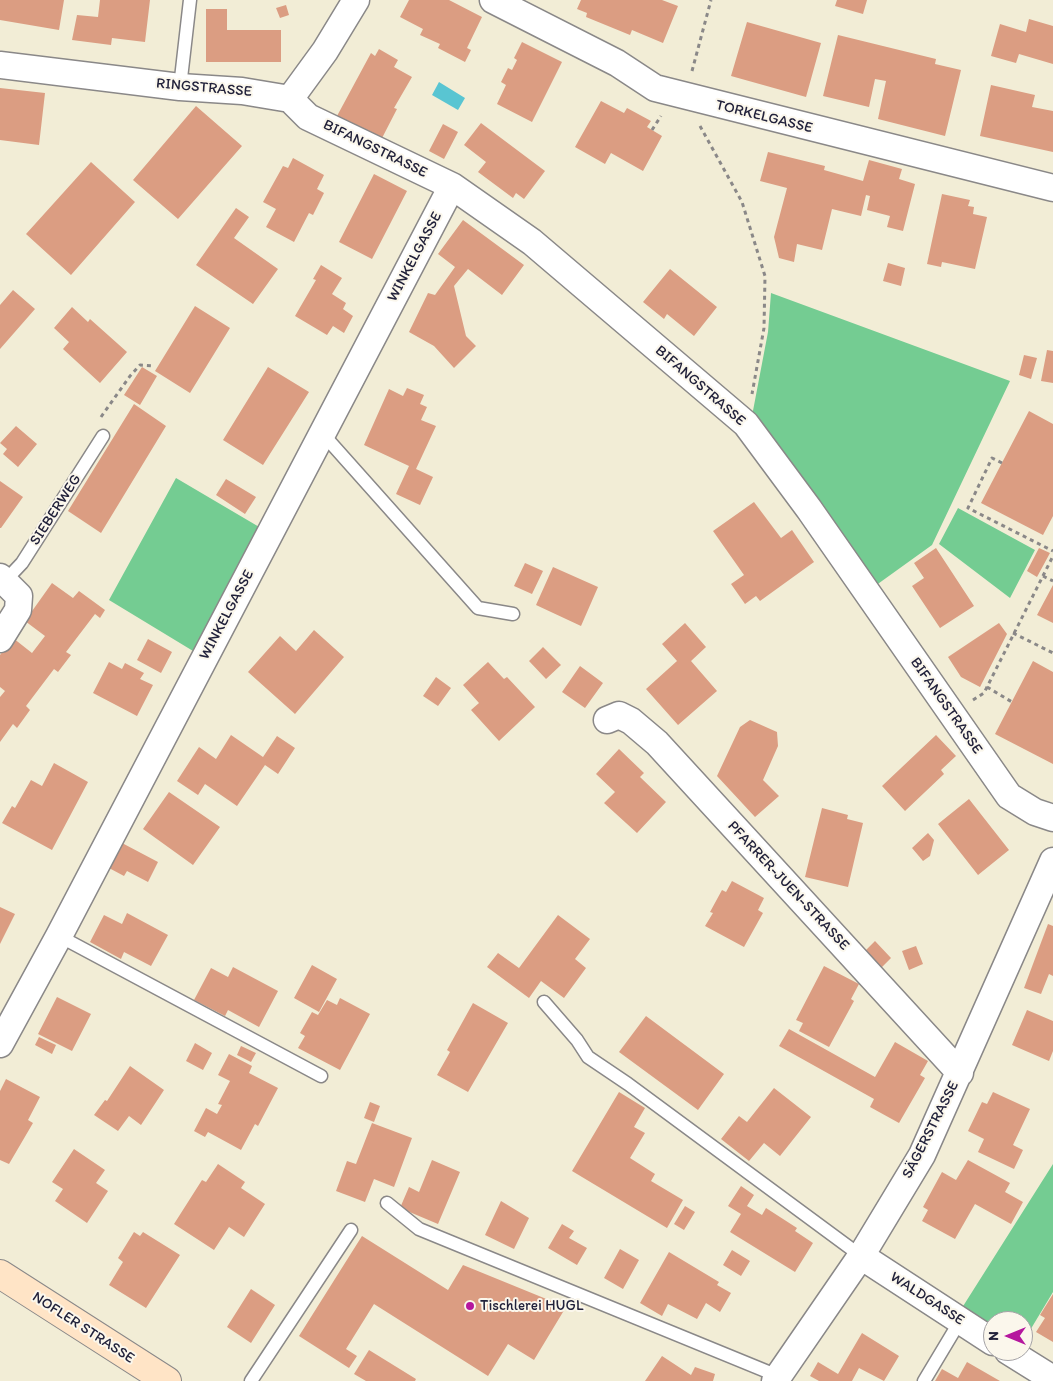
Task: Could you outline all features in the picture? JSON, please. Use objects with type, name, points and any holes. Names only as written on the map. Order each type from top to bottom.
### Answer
[{"type":"main road","name":"NOFLER STRASSE","points":[[0,1274],[167,1381]]},
{"type":"street","points":[[290,99],[325,51],[356,0]]},
{"type":"street","name":"TORKELGASSE","points":[[493,0],[616,63],[655,88],[1053,188]]},
{"type":"street","name":"RINGSTRASSE","points":[[0,66],[180,87],[242,91],[290,99]]},
{"type":"street","name":"BIFANGSTRASSE","points":[[290,99],[308,117],[452,186],[532,242],[746,424],[809,509],[1009,796],[1035,812],[1053,818]]},
{"type":"street","name":"WINKELGASSE","points":[[0,1044],[59,936],[452,186]]},
{"type":"street","name":"SIEBERWEG","points":[[0,639],[18,610],[19,596],[2,579]]},
{"type":"street","name":"PFARRER-JUEN-STRASSE","points":[[607,720],[619,715],[631,721],[656,743],[960,1073]]},
{"type":"street","name":"SÄGERSTRASSE","points":[[776,1379],[861,1256],[922,1155],[1052,864]]},
{"type":"street","name":"WALDGASSE","points":[[861,1256],[983,1336]]},
{"type":"street","points":[[1024,1361],[1053,1379]]},
{"type":"lane","points":[[180,87],[190,0]]},
{"type":"lane","points":[[322,433],[478,608],[513,614]]},
{"type":"lane","name":"SIEBERWEG","points":[[2,579],[22,563],[103,436]]},
{"type":"lane","points":[[59,936],[321,1076]]},
{"type":"lane","points":[[544,1002],[588,1057],[628,1084],[861,1256]]},
{"type":"lane","points":[[387,1203],[419,1229],[776,1379]]},
{"type":"lane","points":[[251,1381],[351,1230]]},
{"type":"lane","points":[[924,1381],[960,1321]]},
{"type":"path","points":[[689,78],[711,0]]},
{"type":"path","points":[[699,124],[713,146],[742,202],[765,276],[764,328],[746,424]]},
{"type":"path","points":[[1002,463],[992,458],[968,508],[1053,551]]},
{"type":"path","points":[[952,715],[984,693],[1053,556]]},
{"type":"path","points":[[1043,576],[1053,581]]},
{"type":"path","points":[[1014,633],[1053,653]]},
{"type":"path","points":[[986,688],[1012,702]]},
{"type":"green space","points":[[771,293],[1010,381],[932,545],[875,586],[752,416],[768,332]]},
{"type":"green space","points":[[176,478],[266,531],[198,654],[109,600]]},
{"type":"green space","points":[[958,508],[1035,550],[1010,598],[939,544]]},
{"type":"green space","points":[[1053,1164],[1053,1292],[1033,1325],[1033,1311],[983,1311],[983,1325],[960,1311]]},
{"type":"water","points":[[439,82],[465,98],[458,110],[432,95]]},
{"type":"building","points":[[0,0],[64,0],[59,30],[0,20]]},
{"type":"building","points":[[100,0],[150,0],[145,42],[112,38],[111,45],[72,40],[77,15],[98,17]]},
{"type":"building","points":[[409,0],[449,0],[482,17],[467,48],[471,50],[465,62],[438,48],[440,44],[420,35],[423,29],[400,17]]},
{"type":"building","points":[[581,0],[662,0],[678,6],[663,43],[632,30],[630,35],[586,17],[587,13],[577,9]]},
{"type":"building","points":[[837,0],[867,0],[863,14],[835,6]]},
{"type":"building","points":[[286,5],[289,15],[280,18],[276,8]]},
{"type":"building","points":[[206,9],[227,9],[227,30],[281,30],[281,62],[206,62]]},
{"type":"building","points":[[1029,19],[1053,26],[1053,64],[1019,54],[1016,63],[991,56],[1000,24],[1026,32]]},
{"type":"building","points":[[747,22],[821,43],[806,97],[731,76]]},
{"type":"building","points":[[838,35],[936,59],[935,64],[961,70],[945,136],[878,119],[886,81],[875,79],[869,107],[823,96]]},
{"type":"building","points":[[522,42],[562,62],[532,122],[497,104],[506,85],[501,82],[508,68],[512,70],[517,60],[514,58]]},
{"type":"building","points":[[379,49],[398,60],[394,67],[412,77],[394,108],[397,109],[381,140],[337,116],[371,53],[375,56]]},
{"type":"building","points":[[991,85],[1035,95],[1032,107],[1053,111],[1053,152],[980,136]]},
{"type":"building","points":[[0,88],[45,93],[39,145],[0,140]]},
{"type":"building","points":[[601,101],[624,113],[627,108],[651,121],[647,127],[662,136],[643,171],[611,153],[605,164],[575,147]]},
{"type":"building","points":[[196,106],[242,146],[178,219],[133,180]]},
{"type":"building","points":[[481,123],[545,171],[524,199],[516,193],[513,198],[478,172],[486,162],[464,145]]},
{"type":"building","points":[[443,124],[458,132],[444,159],[429,151]]},
{"type":"building","points":[[768,152],[825,166],[824,170],[863,181],[869,160],[902,169],[899,179],[915,184],[903,231],[887,227],[890,216],[867,210],[870,196],[866,195],[861,216],[832,209],[822,250],[797,244],[794,262],[779,258],[774,237],[787,188],[760,181]]},
{"type":"building","points":[[293,158],[324,175],[317,189],[324,193],[313,215],[309,213],[294,242],[266,227],[276,209],[263,202],[283,166],[288,168]]},
{"type":"building","points":[[91,162],[135,202],[71,275],[26,234]]},
{"type":"building","points":[[374,174],[407,191],[372,259],[339,242]]},
{"type":"building","points":[[942,194],[970,200],[968,206],[974,207],[973,214],[987,217],[975,269],[942,262],[941,267],[927,264]]},
{"type":"building","points":[[236,208],[249,217],[234,238],[278,269],[253,304],[196,265]]},
{"type":"building","points":[[463,220],[524,265],[502,295],[468,269],[454,286],[466,336],[476,346],[454,368],[434,346],[409,332],[428,293],[435,295],[455,267],[438,254]]},
{"type":"building","points":[[888,263],[905,268],[901,286],[883,281]]},
{"type":"building","points":[[321,265],[342,278],[332,294],[346,303],[343,309],[353,316],[344,333],[333,326],[327,335],[295,316],[316,280],[313,279]]},
{"type":"building","points":[[670,269],[717,307],[694,336],[667,314],[664,319],[643,302]]},
{"type":"building","points":[[13,290],[35,309],[0,349],[0,305]]},
{"type":"building","points":[[195,306],[230,328],[190,393],[155,371]]},
{"type":"building","points":[[72,307],[88,322],[90,319],[127,352],[100,383],[63,349],[69,342],[54,328]]},
{"type":"building","points":[[1047,350],[1053,351],[1053,383],[1041,381]]},
{"type":"building","points":[[1024,355],[1037,358],[1031,379],[1019,375]]},
{"type":"building","points":[[142,367],[157,376],[140,405],[124,395]]},
{"type":"building","points":[[268,367],[309,392],[263,465],[223,440]]},
{"type":"building","points":[[407,388],[424,395],[420,404],[427,407],[421,420],[436,426],[416,469],[433,477],[420,505],[396,494],[409,466],[364,445],[389,389],[403,396]]},
{"type":"building","points":[[134,404],[166,426],[101,533],[68,511]]},
{"type":"building","points":[[1029,411],[1053,424],[1053,516],[1043,535],[981,503]]},
{"type":"building","points":[[16,426],[37,444],[18,467],[3,454],[7,449],[0,443]]},
{"type":"building","points":[[226,479],[256,497],[245,514],[216,495]]},
{"type":"building","points":[[0,481],[23,497],[1,528],[0,528]]},
{"type":"building","points":[[754,502],[781,538],[792,530],[814,562],[760,601],[756,596],[745,604],[731,584],[744,575],[713,531]]},
{"type":"building","points":[[936,548],[974,606],[940,628],[912,586],[924,578],[914,563]]},
{"type":"building","points":[[1039,548],[1050,553],[1037,577],[1027,571]]},
{"type":"building","points":[[525,563],[543,571],[532,594],[514,586]]},
{"type":"building","points":[[553,567],[598,587],[581,626],[536,605]]},
{"type":"building","points":[[52,583],[73,598],[79,591],[105,610],[100,618],[95,614],[66,652],[71,655],[58,672],[54,669],[26,706],[30,710],[17,728],[13,724],[0,742],[0,697],[5,691],[0,687],[0,655],[13,638],[32,653],[45,636],[25,621]]},
{"type":"building","points":[[1053,585],[1053,623],[1037,615]]},
{"type":"building","points":[[685,623],[706,647],[691,661],[717,691],[678,725],[646,689],[677,661],[662,644]]},
{"type":"building","points":[[999,623],[1007,634],[980,687],[961,677],[948,657]]},
{"type":"building","points":[[314,630],[344,657],[295,714],[248,672],[280,636],[296,651]]},
{"type":"building","points":[[148,639],[172,652],[161,673],[137,660]]},
{"type":"building","points":[[543,647],[561,665],[546,679],[529,661]]},
{"type":"building","points":[[1033,661],[1053,672],[1053,764],[995,734]]},
{"type":"building","points":[[109,662],[122,669],[125,663],[144,673],[140,679],[153,685],[137,716],[93,693]]},
{"type":"building","points":[[488,662],[504,679],[507,677],[535,707],[499,741],[471,710],[479,703],[463,685]]},
{"type":"building","points":[[580,666],[603,683],[585,708],[562,692]]},
{"type":"building","points":[[436,677],[451,688],[438,706],[423,696]]},
{"type":"building","points":[[750,720],[777,732],[778,746],[763,780],[779,796],[755,817],[717,776],[740,727]]},
{"type":"building","points":[[231,735],[263,757],[277,736],[295,748],[278,774],[265,765],[237,806],[205,784],[198,795],[177,781],[199,747],[216,759]]},
{"type":"building","points":[[936,735],[956,756],[941,770],[944,774],[905,811],[882,786]]},
{"type":"building","points":[[619,749],[644,773],[640,777],[666,802],[637,833],[604,803],[615,792],[596,774]]},
{"type":"building","points":[[54,763],[88,782],[52,850],[2,823],[12,806],[15,808],[31,780],[42,786]]},
{"type":"building","points":[[169,792],[220,827],[193,865],[143,829]]},
{"type":"building","points":[[969,799],[1009,850],[978,875],[938,824]]},
{"type":"building","points":[[822,808],[848,815],[847,819],[863,823],[848,887],[805,877]]},
{"type":"building","points":[[928,833],[934,840],[930,856],[923,861],[912,848]]},
{"type":"building","points":[[122,843],[158,862],[148,882],[127,871],[124,876],[109,868]]},
{"type":"building","points":[[732,881],[764,898],[758,910],[763,913],[744,947],[705,926],[713,913],[710,912],[722,890],[726,892]]},
{"type":"building","points":[[0,907],[15,914],[0,944]]},
{"type":"building","points":[[127,913],[168,935],[151,966],[124,952],[121,959],[90,942],[104,915],[122,924]]},
{"type":"building","points":[[558,915],[590,939],[575,959],[586,968],[564,998],[541,981],[529,998],[487,967],[498,953],[519,968]]},
{"type":"building","points":[[1048,924],[1053,926],[1053,976],[1049,974],[1041,994],[1024,988]]},
{"type":"building","points":[[875,941],[891,958],[881,968],[865,951]]},
{"type":"building","points":[[916,946],[923,964],[909,970],[902,951]]},
{"type":"building","points":[[312,965],[337,979],[319,1012],[294,998]]},
{"type":"building","points":[[824,966],[859,984],[851,999],[854,1001],[829,1047],[799,1031],[803,1023],[796,1020]]},
{"type":"building","points":[[233,967],[278,991],[259,1027],[228,1010],[225,1016],[194,1000],[211,968],[228,977]]},
{"type":"building","points":[[57,997],[91,1014],[72,1051],[38,1034]]},
{"type":"building","points":[[340,998],[370,1014],[340,1070],[298,1048],[305,1036],[300,1033],[312,1012],[318,1015],[327,1000],[337,1005]]},
{"type":"building","points":[[473,1003],[508,1023],[468,1092],[437,1075],[450,1052],[447,1050]]},
{"type":"building","points":[[1027,1010],[1053,1021],[1053,1051],[1049,1061],[1012,1045]]},
{"type":"building","points":[[646,1016],[724,1074],[698,1110],[619,1052]]},
{"type":"building","points":[[789,1029],[875,1077],[895,1042],[928,1061],[920,1075],[925,1078],[899,1123],[870,1107],[874,1099],[779,1046]]},
{"type":"building","points":[[39,1037],[56,1045],[52,1054],[35,1045]]},
{"type":"building","points":[[195,1043],[212,1053],[203,1070],[186,1061]]},
{"type":"building","points":[[241,1046],[256,1053],[251,1062],[237,1055]]},
{"type":"building","points":[[229,1054],[252,1066],[249,1073],[278,1088],[258,1126],[255,1124],[241,1150],[208,1132],[205,1137],[194,1131],[206,1108],[217,1114],[222,1105],[218,1104],[230,1081],[218,1075]]},
{"type":"building","points":[[130,1066],[164,1090],[141,1125],[129,1116],[118,1131],[94,1115],[105,1100],[107,1101]]},
{"type":"building","points":[[6,1079],[40,1097],[28,1120],[33,1123],[9,1164],[0,1160],[0,1091]]},
{"type":"building","points":[[774,1088],[811,1117],[780,1156],[764,1143],[749,1161],[721,1139],[739,1116],[747,1122]]},
{"type":"building","points":[[619,1092],[645,1108],[634,1127],[645,1133],[630,1158],[655,1174],[651,1181],[683,1200],[667,1228],[572,1171]]},
{"type":"building","points":[[993,1092],[1030,1109],[1013,1145],[1023,1150],[1014,1169],[978,1152],[984,1139],[968,1131],[982,1102],[987,1104]]},
{"type":"building","points":[[370,1102],[380,1106],[374,1122],[364,1118]]},
{"type":"building","points":[[372,1123],[412,1138],[394,1187],[374,1179],[365,1202],[336,1191],[347,1161],[356,1164]]},
{"type":"building","points":[[74,1149],[105,1170],[96,1183],[108,1191],[87,1223],[55,1201],[63,1189],[52,1182]]},
{"type":"building","points":[[432,1160],[460,1172],[438,1224],[400,1208],[409,1187],[419,1192]]},
{"type":"building","points":[[968,1160],[1010,1183],[1005,1192],[1023,1202],[1011,1224],[975,1204],[955,1239],[922,1221],[928,1210],[923,1207],[942,1172],[956,1180]]},
{"type":"building","points":[[218,1164],[245,1182],[241,1188],[265,1204],[244,1237],[229,1227],[214,1250],[174,1224],[202,1180],[206,1182]]},
{"type":"building","points":[[741,1186],[754,1195],[747,1206],[762,1215],[766,1208],[797,1228],[795,1231],[813,1243],[795,1272],[730,1232],[741,1214],[728,1206]]},
{"type":"building","points":[[501,1201],[529,1218],[514,1249],[485,1235]]},
{"type":"building","points":[[685,1206],[695,1212],[684,1230],[674,1224]]},
{"type":"building","points":[[562,1224],[574,1231],[569,1238],[587,1248],[577,1265],[548,1248]]},
{"type":"building","points":[[134,1232],[140,1236],[143,1232],[180,1255],[146,1308],[109,1285],[123,1262],[118,1258]]},
{"type":"building","name":"Tischlerei HUGL","points":[[362,1236],[448,1290],[463,1265],[566,1307],[534,1360],[508,1344],[488,1376],[374,1304],[346,1349],[357,1356],[349,1368],[299,1336]]},
{"type":"building","points":[[620,1249],[639,1260],[623,1289],[604,1278]]},
{"type":"building","points":[[732,1250],[750,1261],[741,1276],[723,1265]]},
{"type":"building","points":[[669,1252],[719,1282],[717,1285],[731,1293],[720,1312],[706,1303],[697,1319],[668,1304],[662,1316],[640,1303]]},
{"type":"building","points":[[251,1289],[275,1305],[251,1343],[227,1327]]},
{"type":"building","points":[[1053,1294],[1053,1342],[1036,1332],[1045,1318],[1040,1315]]},
{"type":"building","points":[[862,1333],[899,1356],[884,1381],[859,1368],[852,1381],[819,1381],[810,1376],[818,1362],[838,1374]]},
{"type":"building","points":[[369,1350],[416,1379],[415,1381],[366,1381],[354,1374]]},
{"type":"building","points":[[662,1356],[691,1375],[695,1367],[715,1374],[713,1381],[645,1381]]},
{"type":"building","points":[[967,1362],[1000,1381],[935,1381],[942,1369],[958,1378]]},
{"type":"place","name":"Tischlerei HUGL","points":[[470,1306]]}]
